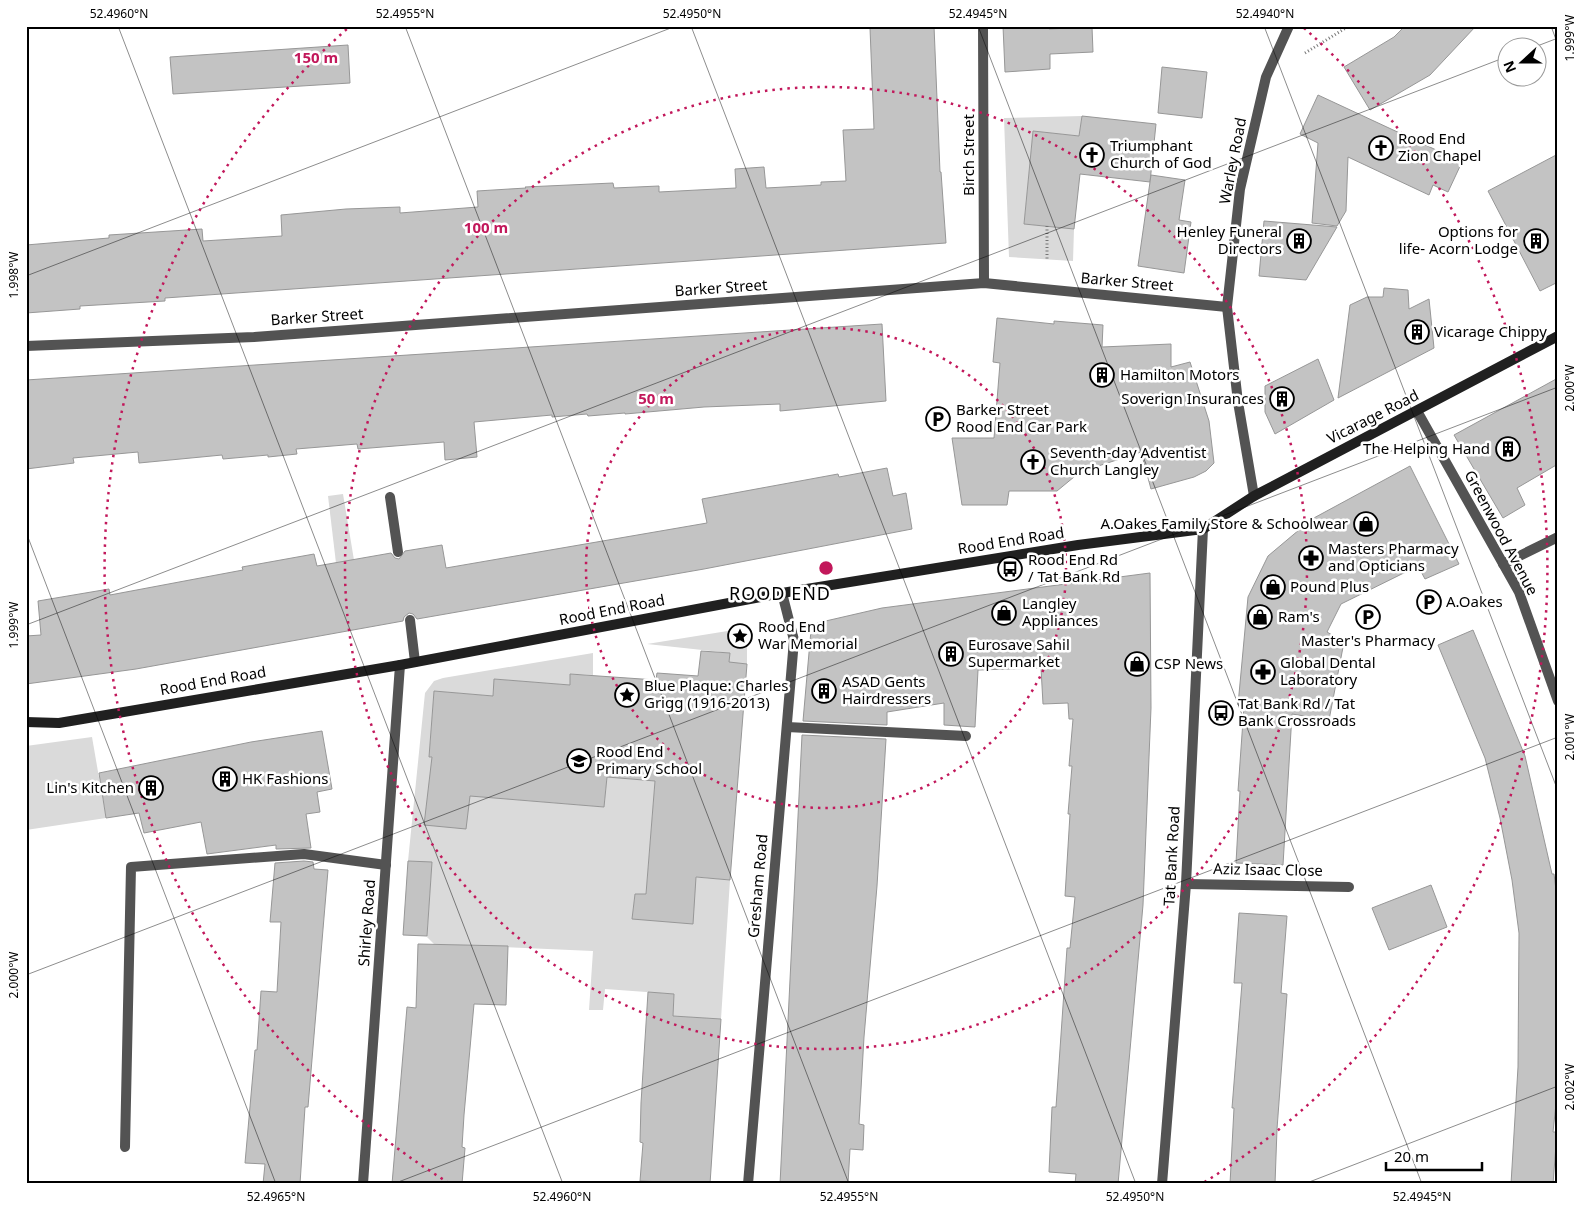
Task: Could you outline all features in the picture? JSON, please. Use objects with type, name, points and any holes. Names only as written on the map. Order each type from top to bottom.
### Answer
[{"type":"main road","name":"Vicarage Road","points":[[1203,529],[1254,496],[1558,336]]},
{"type":"main road","name":"Rood End Road","points":[[26,722],[59,723],[400,665],[782,593],[1071,546],[1203,529]]},
{"type":"street","name":"Birch Street","points":[[983,26],[985,86],[984,283]]},
{"type":"street","name":"Warley Road","points":[[1227,307],[1240,190],[1266,77],[1290,26]]},
{"type":"street","name":"Barker Street","points":[[26,346],[254,337],[984,283],[1227,307]]},
{"type":"street","points":[[1227,307],[1238,402],[1254,496]]},
{"type":"street","name":"Greenwood Avenue","points":[[1417,411],[1519,592],[1558,701]]},
{"type":"street","points":[[390,497],[398,552]]},
{"type":"street","name":"Tat Bank Road","points":[[1162,1184],[1186,884],[1203,529]]},
{"type":"street","points":[[1503,564],[1558,536]]},
{"type":"street","name":"Gresham Road","points":[[748,1184],[794,640],[782,593]]},
{"type":"street","points":[[410,620],[415,662]]},
{"type":"street","name":"Shirley Road","points":[[363,1184],[400,665]]},
{"type":"street","points":[[787,727],[966,736]]},
{"type":"street","points":[[125,1147],[131,867],[304,854],[386,865]]},
{"type":"street","name":"Aziz Isaac Close","points":[[1186,884],[1349,887]]},
{"type":"path","points":[[1305,53],[1348,26]]},
{"type":"path","points":[[1046,226],[1047,259]]},
{"type":"shaded area","points":[[1082,116],[1079,136],[1033,131],[1024,224],[1074,229],[1073,261],[1009,257],[1004,118]]},
{"type":"shaded area","points":[[343,494],[354,560],[336,563],[328,496]]},
{"type":"shaded area","points":[[740,629],[747,633],[747,664],[729,663],[730,653],[647,644]]},
{"type":"shaded area","points":[[593,653],[593,675],[571,674],[570,685],[494,679],[493,696],[434,691],[429,757],[455,759],[489,797],[604,807],[607,777],[655,781],[646,894],[635,894],[632,919],[678,876],[730,880],[721,1019],[673,1016],[674,994],[605,989],[603,1010],[589,1010],[593,951],[434,944],[427,937],[432,863],[408,861],[425,693],[434,681],[443,678]]},
{"type":"shaded area","points":[[92,737],[106,818],[26,830],[26,746]]},
{"type":"building","points":[[934,26],[940,172],[946,243],[165,298],[165,301],[80,306],[80,309],[26,313],[26,245],[109,238],[109,235],[202,229],[203,241],[282,236],[281,215],[346,209],[400,207],[400,213],[478,207],[477,191],[525,187],[613,183],[614,188],[659,186],[659,192],[736,188],[735,169],[764,167],[766,188],[821,185],[821,182],[846,181],[843,130],[874,129],[870,28]]},
{"type":"building","points":[[1003,26],[1048,26],[1049,29],[1092,27],[1093,52],[1050,54],[1050,69],[1005,72]]},
{"type":"building","points":[[1405,26],[1476,26],[1430,75],[1370,110],[1344,67],[1394,37]]},
{"type":"building","points":[[348,45],[350,83],[173,94],[170,57]]},
{"type":"building","points":[[1162,67],[1207,72],[1202,118],[1158,113]]},
{"type":"building","name":"Rood End Zion Chapel","points":[[1318,95],[1462,162],[1448,192],[1433,185],[1429,195],[1348,157],[1346,211],[1337,226],[1312,223],[1318,143],[1300,134]]},
{"type":"building","name":"Triumphant Church of God","points":[[1082,116],[1156,124],[1150,182],[1080,174],[1074,229],[1024,224],[1033,131],[1079,136]]},
{"type":"building","name":"Options for life- Acorn Lodge","points":[[1558,154],[1558,282],[1540,291],[1488,191]]},
{"type":"building","points":[[1151,175],[1185,180],[1179,220],[1191,222],[1184,273],[1138,266]]},
{"type":"building","name":"Henley Funeral Directors","points":[[1264,221],[1337,227],[1306,280],[1259,276]]},
{"type":"building","points":[[1384,288],[1408,290],[1409,309],[1429,299],[1434,348],[1338,398],[1350,305],[1367,297],[1383,297]]},
{"type":"building","points":[[997,318],[1054,324],[1054,321],[1103,325],[1102,347],[1171,344],[1171,367],[1190,362],[1209,421],[1214,463],[1206,471],[1194,477],[1151,489],[1141,452],[1080,472],[1057,491],[1009,491],[1007,505],[962,505],[952,438],[994,438],[1000,363],[993,362]]},
{"type":"building","points":[[882,324],[886,401],[780,411],[780,404],[704,407],[588,416],[587,414],[552,417],[552,415],[474,422],[477,457],[445,460],[444,442],[358,449],[357,444],[296,449],[297,454],[268,457],[268,455],[223,459],[222,455],[139,463],[138,452],[73,458],[74,463],[26,469],[26,380]]},
{"type":"building","points":[[1318,359],[1334,400],[1275,434],[1265,412],[1265,386]]},
{"type":"building","points":[[1558,378],[1558,464],[1517,488],[1525,505],[1503,518],[1454,435]]},
{"type":"building","points":[[1410,466],[1459,564],[1425,579],[1418,566],[1341,604],[1327,632],[1344,642],[1329,720],[1292,714],[1283,865],[1236,863],[1240,791],[1238,791],[1244,706],[1238,705],[1248,597],[1268,556],[1312,519]]},
{"type":"building","points":[[887,468],[893,496],[906,493],[912,529],[704,569],[417,619],[413,614],[409,613],[404,617],[403,621],[136,669],[26,684],[26,636],[41,635],[38,601],[109,589],[110,595],[243,570],[242,567],[314,554],[317,566],[391,553],[395,558],[399,559],[405,551],[442,545],[446,568],[707,523],[702,499],[838,474],[839,477]]},
{"type":"building","points":[[1150,573],[1151,708],[1143,905],[1118,1184],[1075,1184],[1076,1174],[1049,1172],[1052,1107],[1056,1107],[1067,948],[1070,948],[1075,897],[1065,896],[1072,766],[1069,766],[1073,719],[1069,719],[1068,703],[1043,704],[1041,668],[978,670],[975,727],[944,725],[944,703],[887,712],[887,725],[803,721],[811,630],[817,623],[882,608]]},
{"type":"building","points":[[1473,630],[1525,756],[1552,874],[1554,874],[1558,906],[1558,1085],[1553,1132],[1557,1132],[1553,1184],[1511,1184],[1518,1067],[1519,933],[1512,880],[1500,818],[1485,758],[1438,645]]},
{"type":"building","name":"Rood End Primary School","points":[[701,651],[730,653],[729,662],[747,664],[730,880],[696,877],[693,924],[632,919],[635,894],[646,894],[655,781],[607,777],[604,807],[470,796],[466,829],[424,825],[432,757],[429,757],[434,691],[493,696],[494,679],[570,685],[570,674],[656,680],[657,673],[698,676]]},
{"type":"building","points":[[322,731],[332,789],[317,792],[320,812],[306,814],[311,848],[276,849],[276,845],[207,854],[201,822],[144,833],[139,813],[106,818],[99,773],[251,742]]},
{"type":"building","points":[[802,735],[886,739],[859,1124],[864,1125],[863,1150],[850,1149],[848,1184],[780,1184]]},
{"type":"building","points":[[408,861],[432,862],[427,936],[403,935]]},
{"type":"building","points":[[313,862],[314,869],[328,870],[308,1107],[305,1107],[300,1184],[263,1184],[265,1164],[245,1163],[261,991],[277,992],[281,922],[270,922],[275,863]]},
{"type":"building","points":[[1431,885],[1447,927],[1389,950],[1372,908]]},
{"type":"building","points":[[1239,913],[1287,916],[1281,993],[1287,994],[1275,1184],[1230,1184],[1234,1108],[1232,1108],[1242,983],[1234,983]]},
{"type":"building","points":[[418,944],[508,946],[506,1005],[474,1004],[464,1115],[462,1147],[465,1148],[462,1184],[392,1184],[407,1007],[416,1008]]},
{"type":"building","points":[[648,992],[674,994],[673,1016],[721,1019],[710,1184],[640,1181],[643,1143],[640,1142],[641,1103]]},
{"type":"place","name":"Rood End Zion Chapel","points":[[1381,148]]},
{"type":"place","name":"Triumphant Church of God","points":[[1092,155]]},
{"type":"place","name":"Henley Funeral Directors","points":[[1299,241]]},
{"type":"place","name":"Options for life- Acorn Lodge","points":[[1536,241]]},
{"type":"place","name":"Vicarage Chippy","points":[[1417,332]]},
{"type":"place","name":"Hamilton Motors","points":[[1102,375]]},
{"type":"place","name":"Soverign Insurances","points":[[1282,399]]},
{"type":"place","name":"Barker Street Rood End Car Park","points":[[938,419]]},
{"type":"place","name":"The Helping Hand","points":[[1508,449]]},
{"type":"place","name":"Seventh-day Adventist Church Langley","points":[[1033,462]]},
{"type":"place","name":"A.Oakes Family Store & Schoolwear","points":[[1366,524]]},
{"type":"place","name":"Masters Pharmacy and Opticians","points":[[1311,558]]},
{"type":"place","name":"Rood End Rd / Tat Bank Rd","points":[[1010,569]]},
{"type":"place","name":"Pound Plus","points":[[1273,587]]},
{"type":"place","name":"A.Oakes","points":[[1429,602]]},
{"type":"place","name":"Langley Appliances","points":[[1004,613]]},
{"type":"place","name":"Ram's","points":[[1260,617]]},
{"type":"place","name":"Master's Pharmacy","points":[[1368,617]]},
{"type":"place","name":"Rood End War Memorial","points":[[740,636]]},
{"type":"place","name":"Eurosave Sahil Supermarket","points":[[951,654]]},
{"type":"place","name":"CSP News","points":[[1137,664]]},
{"type":"place","name":"Global Dental Laboratory","points":[[1263,672]]},
{"type":"place","name":"ASAD Gents Hairdressers","points":[[824,691]]},
{"type":"place","name":"Blue Plaque: Charles Grigg (1916-2013)","points":[[627,695]]},
{"type":"place","name":"Tat Bank Rd / Tat Bank Crossroads","points":[[1221,713]]},
{"type":"place","name":"Rood End Primary School","points":[[579,761]]},
{"type":"place","name":"HK Fashions","points":[[225,779]]},
{"type":"place","name":"Lin's Kitchen","points":[[151,788]]},
{"type":"district","name":"ROOD END","points":[[780,594]]}]
